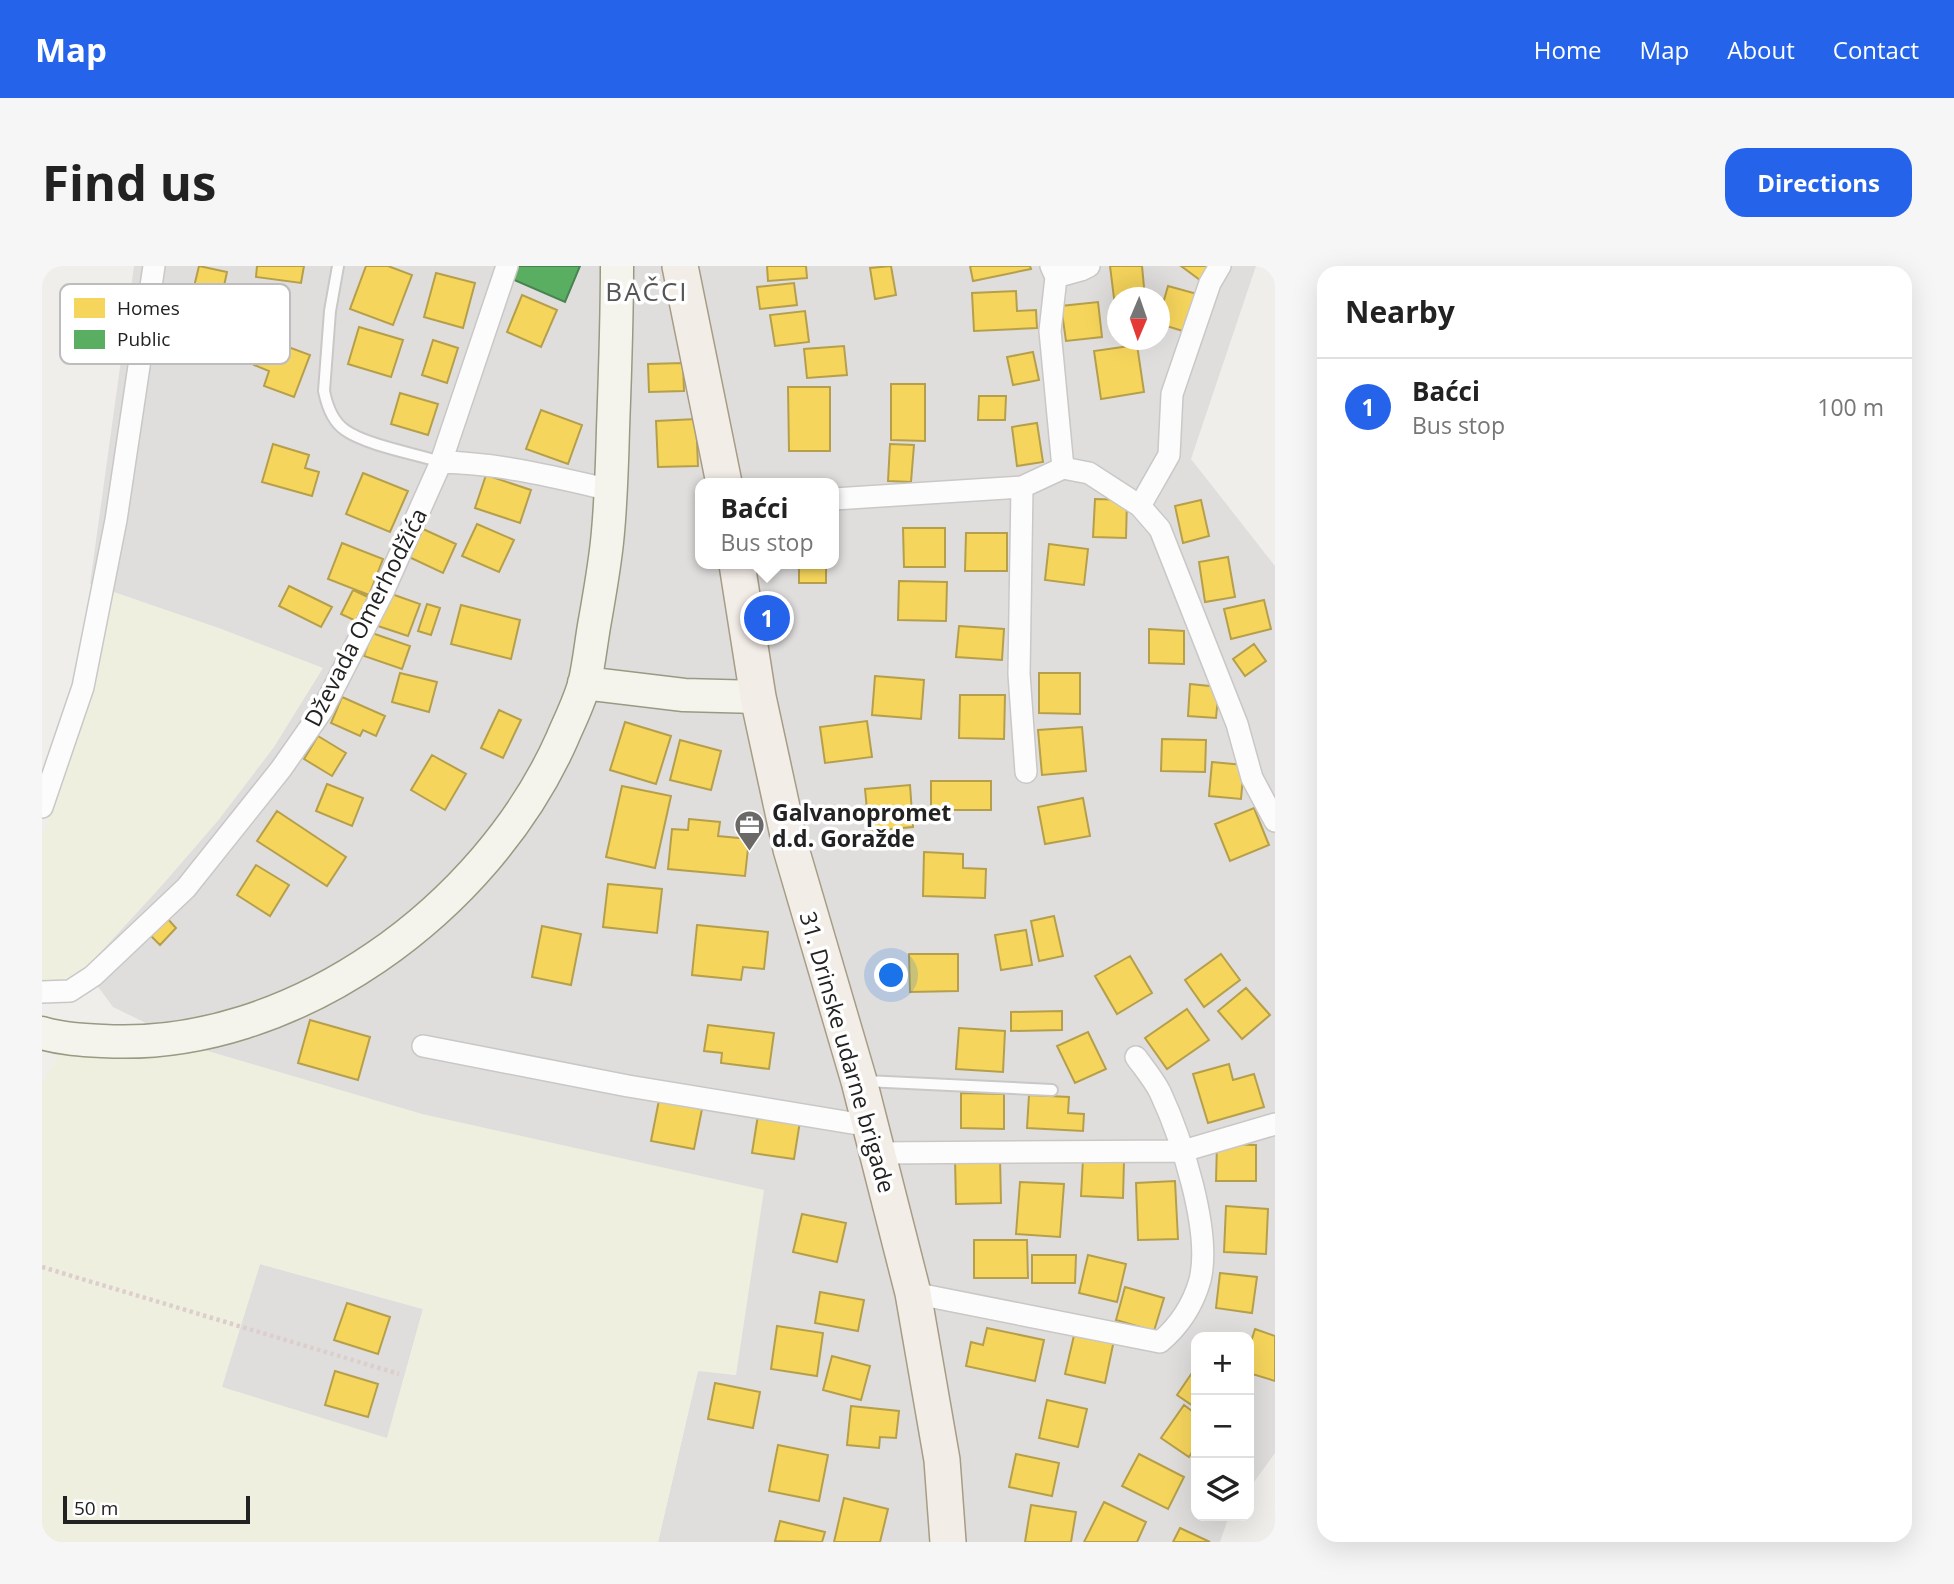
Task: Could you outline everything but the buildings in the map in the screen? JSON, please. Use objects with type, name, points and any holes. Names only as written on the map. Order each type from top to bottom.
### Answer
[{"type":"main road","points":[[680,266],[723,478]]},
{"type":"main road","points":[[42,1033],[56,1037],[129,1043],[200,1035],[237,1026],[314,995],[348,976],[408,932],[438,906],[469,876],[533,796],[550,764],[584,683],[607,542],[617,275]]},
{"type":"main road","name":"31. Drinske udarne brigade","points":[[738,569],[758,697],[791,849],[859,1081],[913,1293],[942,1460],[947,1542]]},
{"type":"main road","points":[[584,683],[684,695],[758,697]]},
{"type":"street","points":[[152,284],[155,266]]},
{"type":"street","name":"Dževada Omerhodžića","points":[[42,992],[70,991],[93,976],[186,888],[281,769],[323,709],[383,592],[441,462],[507,266]]},
{"type":"street","points":[[1063,468],[1050,331],[1054,272],[1082,270],[1089,266]]},
{"type":"street","points":[[1140,506],[1169,455],[1172,394],[1210,283],[1220,266]]},
{"type":"street","points":[[42,807],[83,687],[116,520],[140,364]]},
{"type":"street","points":[[441,462],[518,469],[611,490]]},
{"type":"street","points":[[839,499],[1022,487],[1063,468],[1089,473],[1140,506],[1160,529],[1237,724],[1252,778],[1275,821]]},
{"type":"street","points":[[1022,487],[1019,674],[1026,772]]},
{"type":"street","points":[[423,1046],[628,1086],[874,1139],[1183,1151],[1275,1124]]},
{"type":"street","points":[[913,1293],[1160,1342],[1170,1333],[1188,1310],[1200,1278],[1202,1235],[1183,1151],[1159,1091],[1136,1057]]},
{"type":"lane","points":[[338,266],[330,311],[324,391],[333,417],[345,430],[441,462]]},
{"type":"lane","points":[[859,1081],[1052,1090]]},
{"type":"path","points":[[42,1267],[399,1374]]},
{"type":"shaded area","points":[[134,266],[1256,266],[1191,459],[1275,566],[1275,1453],[1254,1482],[1254,1332],[1191,1332],[1191,1521],[1227,1521],[1220,1542],[658,1542],[698,1370],[735,1375],[421,1114],[197,1048],[113,1007],[85,969],[220,818],[224,630],[90,584],[120,364],[290,364],[290,284],[132,284]]},
{"type":"shaded area","points":[[260,1264],[423,1309],[387,1439],[221,1387]]},
{"type":"green space","points":[[113,592],[323,668],[274,747],[220,818],[163,884],[85,969],[61,980],[42,981],[42,837],[93,687]]},
{"type":"green space","points":[[197,1048],[422,1114],[764,1190],[736,1375],[698,1371],[658,1542],[42,1542],[42,1083],[62,1051]],"holes":[[[260,1264],[423,1309],[387,1438],[222,1387]]]},
{"type":"place","name":"Baćci","points":[[767,618]]},
{"type":"place","name":"Galvanopromet d.d. Goražde","points":[[749,852]]},
{"type":"district","name":"BAČCI","points":[[647,291]]}]
